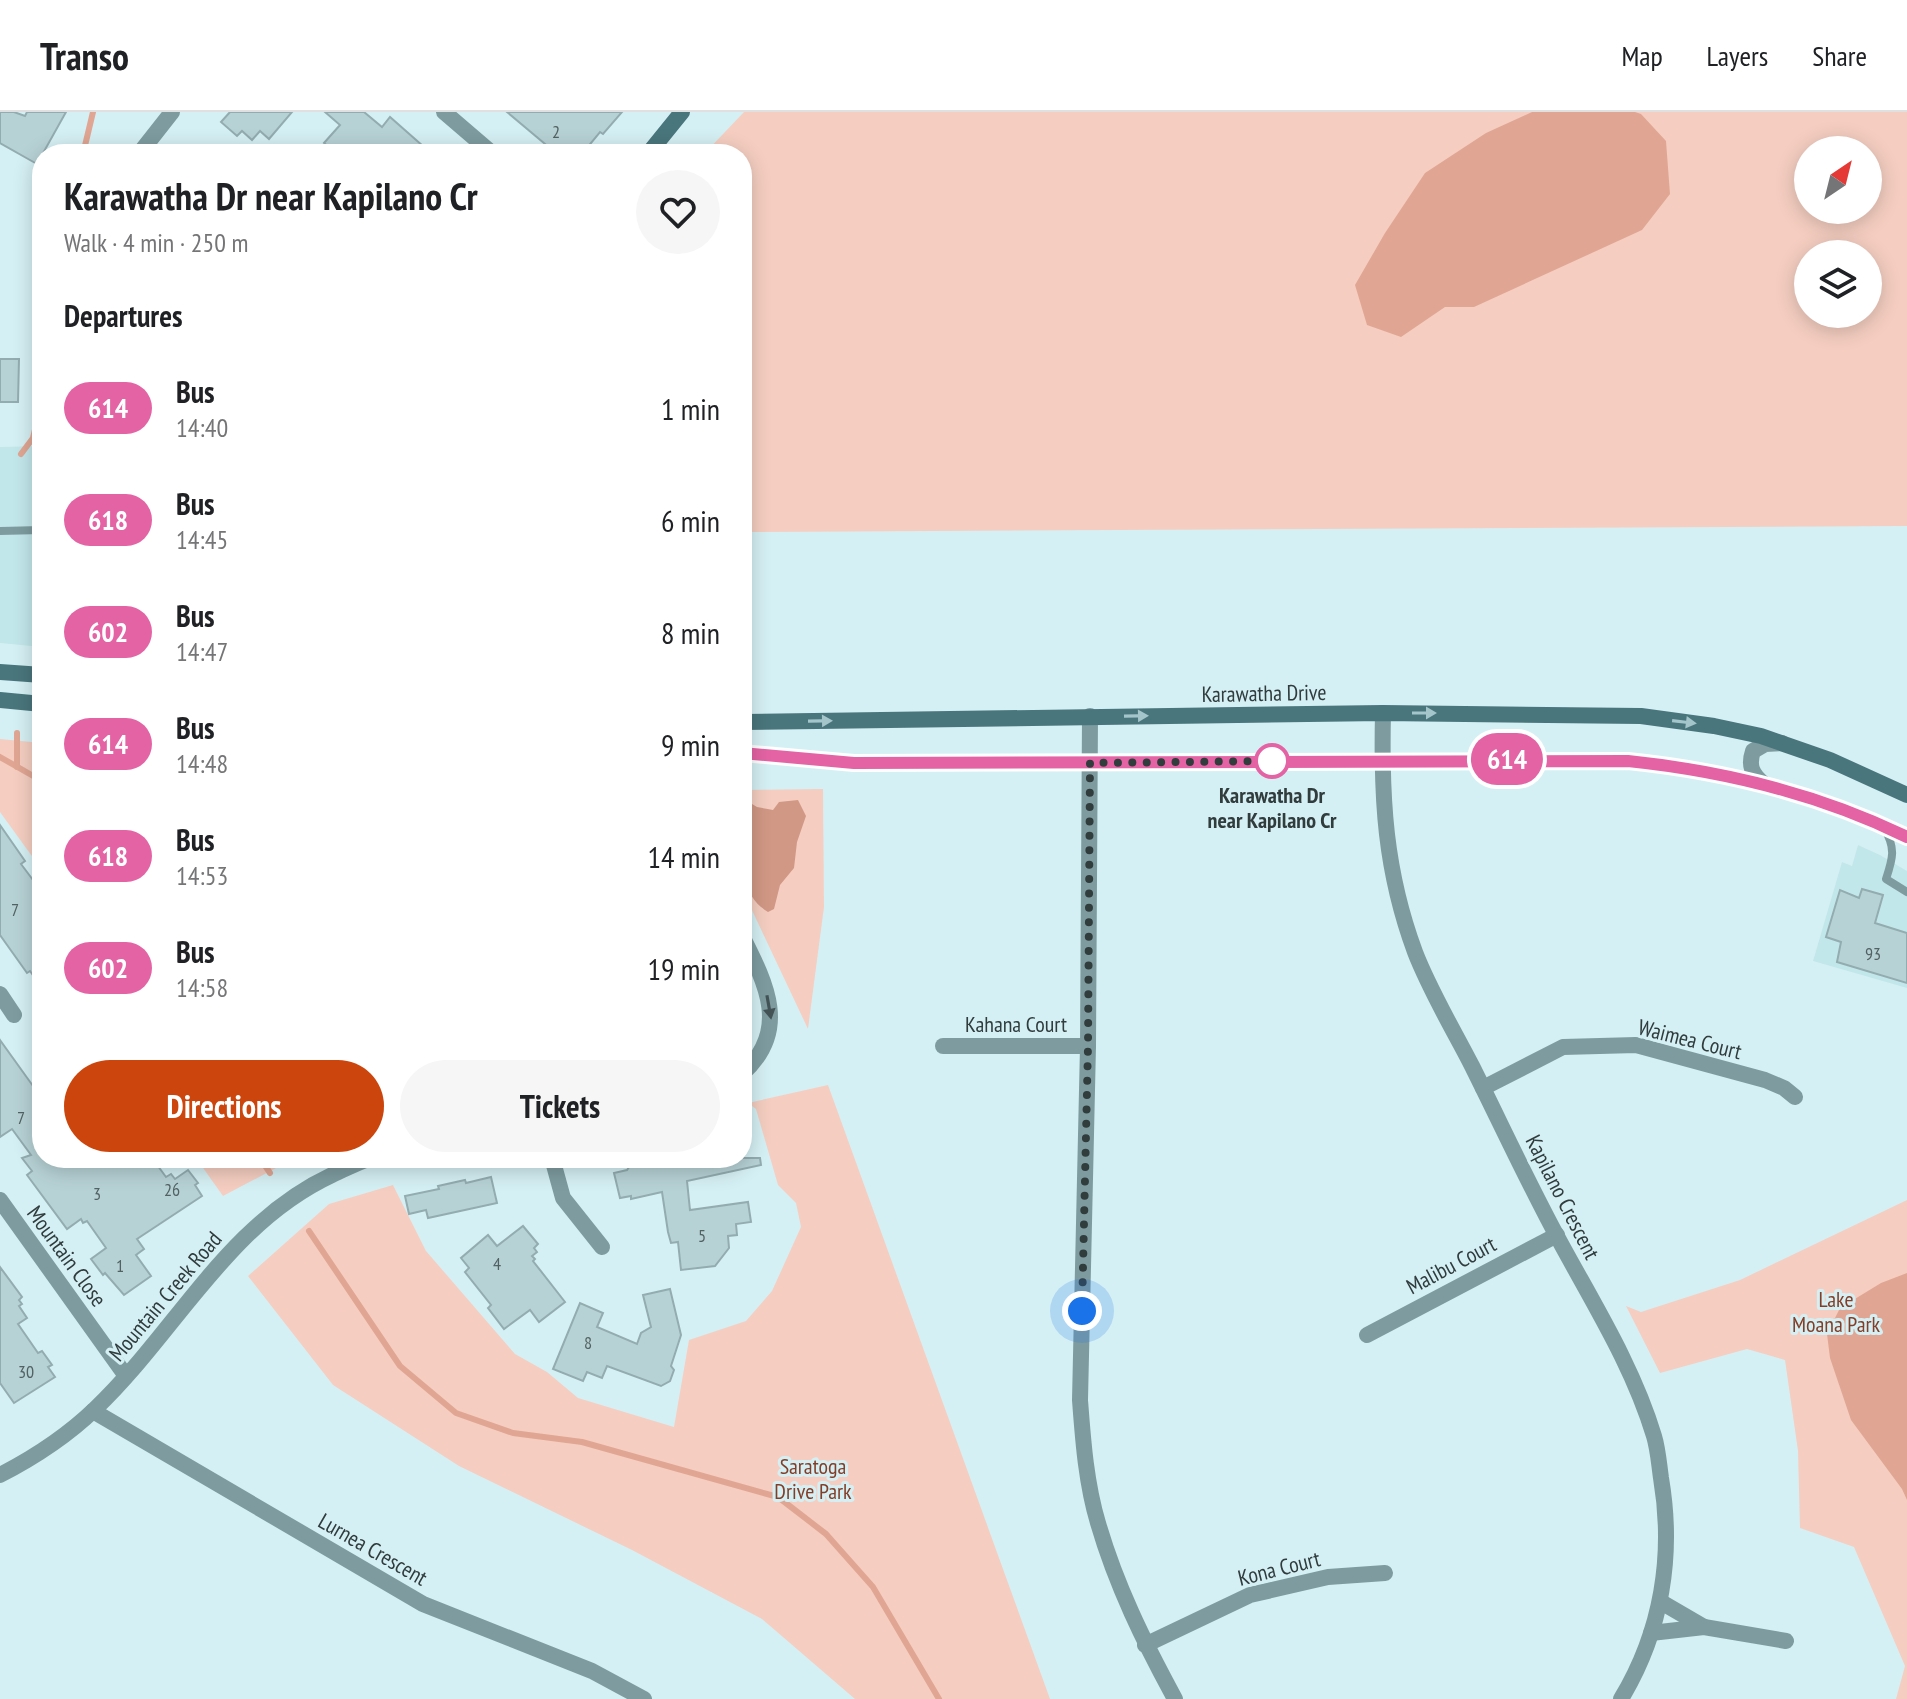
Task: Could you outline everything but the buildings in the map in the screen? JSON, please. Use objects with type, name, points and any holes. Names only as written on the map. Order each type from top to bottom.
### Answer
[{"type":"main road","points":[[656,144],[682,112]]},
{"type":"main road","points":[[0,672],[32,674]]},
{"type":"main road","points":[[0,700],[32,703]]},
{"type":"main road","name":"Karawatha Drive","points":[[752,722],[1383,713],[1641,716],[1714,726],[1784,743],[1907,795]]},
{"type":"main road","points":[[752,754],[854,763],[1628,761],[1683,767],[1764,784],[1822,801],[1907,837]]},
{"type":"street","points":[[147,144],[172,112]]},
{"type":"street","points":[[444,112],[481,144]]},
{"type":"street","name":"Kapilano Crescent","points":[[1383,713],[1382,760],[1391,872],[1417,956],[1632,1379],[1655,1438],[1666,1509],[1665,1574],[1661,1602],[1651,1633],[1632,1681],[1621,1699]]},
{"type":"street","points":[[1090,716],[1088,1046],[1080,1400],[1083,1446],[1097,1521],[1120,1588],[1145,1645],[1175,1699]]},
{"type":"street","points":[[1764,784],[1753,775],[1750,761],[1753,751],[1765,744],[1784,743]]},
{"type":"street","points":[[752,956],[771,1007],[771,1028],[760,1055],[752,1063]]},
{"type":"street","points":[[0,994],[14,1015]]},
{"type":"street","name":"Waimea Court","points":[[1483,1088],[1563,1047],[1636,1045],[1765,1080],[1784,1088],[1795,1097]]},
{"type":"street","name":"Kahana Court","points":[[943,1046],[1088,1046]]},
{"type":"street","name":"Mountain Creek Road","points":[[0,1475],[29,1460],[93,1411],[126,1376],[226,1254],[271,1213],[311,1185],[349,1168]]},
{"type":"street","points":[[555,1168],[563,1198],[602,1247]]},
{"type":"street","name":"Mountain Close","points":[[0,1200],[126,1376]]},
{"type":"street","name":"Malibu Court","points":[[1367,1335],[1557,1235]]},
{"type":"street","name":"Lurnea Crescent","points":[[93,1411],[423,1604],[592,1671],[644,1699]]},
{"type":"street","name":"Kona Court","points":[[1145,1645],[1250,1595],[1328,1577],[1385,1573]]},
{"type":"street","points":[[1661,1602],[1704,1627]]},
{"type":"street","points":[[1651,1633],[1704,1627],[1786,1641]]},
{"type":"lane","points":[[0,531],[32,530]]},
{"type":"lane","points":[[1883,826],[1893,843],[1894,856],[1886,879],[1907,892]]},
{"type":"shaded area","points":[[1532,112],[1641,114],[1666,141],[1670,194],[1642,230],[1474,307],[1445,307],[1401,337],[1367,325],[1355,285],[1425,173],[1486,133]]},
{"type":"shaded area","points":[[32,446],[32,646],[0,643],[0,447]]},
{"type":"shaded area","points":[[798,800],[806,816],[797,842],[794,868],[780,885],[774,909],[768,912],[752,896],[752,804],[773,810],[779,802]]},
{"type":"shaded area","points":[[1858,845],[1907,871],[1907,988],[1813,961],[1842,862],[1852,866]]},
{"type":"shaded area","points":[[1907,1273],[1907,1500],[1851,1420],[1830,1358],[1827,1334],[1840,1308],[1881,1283]]},
{"type":"green space","points":[[744,112],[1907,112],[1907,526],[752,532],[752,144],[714,144]]},
{"type":"green space","points":[[0,739],[32,742],[32,856],[0,812]]},
{"type":"green space","points":[[823,789],[824,907],[808,1029],[752,910],[752,790]]},
{"type":"green space","name":"Saratoga Drive Park","points":[[828,1085],[1050,1699],[855,1699],[762,1619],[632,1550],[459,1466],[333,1385],[248,1276],[329,1204],[393,1185],[426,1251],[515,1354],[547,1372],[578,1398],[674,1427],[689,1340],[746,1321],[772,1291],[801,1227],[796,1203],[778,1185],[752,1102]]},
{"type":"green space","points":[[203,1168],[276,1168],[223,1196]]},
{"type":"green space","name":"Lake Moana Park","points":[[1907,1200],[1907,1699],[1896,1699],[1905,1666],[1854,1547],[1800,1528],[1798,1451],[1785,1360],[1747,1349],[1660,1373],[1626,1306],[1641,1312],[1740,1280]]},
{"type":"waterway","points":[[85,144],[93,112]]},
{"type":"waterway","points":[[21,454],[32,439]]},
{"type":"waterway","points":[[17,733],[17,767]]},
{"type":"waterway","points":[[0,757],[32,775]]},
{"type":"waterway","points":[[267,1168],[270,1173]]},
{"type":"waterway","points":[[309,1231],[400,1366],[456,1413],[513,1433],[582,1442],[778,1497],[826,1534],[873,1587],[939,1699]]},
{"type":"bus line","name":"614","points":[[752,754],[854,763],[1628,761],[1683,767],[1764,784],[1822,801],[1907,837]]},
{"type":"place","name":"Karawatha Dr near Kapilano Cr","points":[[1272,761]]},
{"type":"route","points":[[1082,1311],[1090,763],[1272,761]]}]
